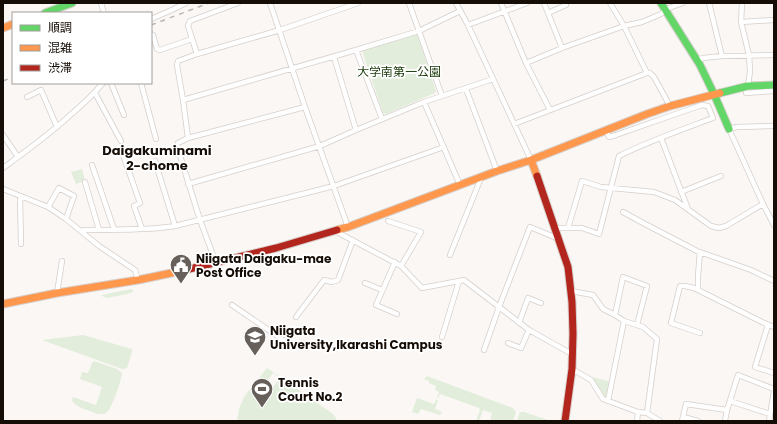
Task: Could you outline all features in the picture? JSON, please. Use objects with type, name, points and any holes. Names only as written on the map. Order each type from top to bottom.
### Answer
[{"type":"street","points":[[48,12],[72,3]]},
{"type":"street","points":[[152,19],[174,10],[186,3]]},
{"type":"street","points":[[197,54],[188,26],[190,21],[238,3]]},
{"type":"street","points":[[270,3],[348,227]]},
{"type":"street","points":[[188,138],[177,63],[178,61],[280,30],[358,3]]},
{"type":"street","points":[[410,3],[442,96]]},
{"type":"street","points":[[456,3],[468,25],[530,160],[568,267],[572,302],[573,334],[572,368],[565,421]]},
{"type":"street","points":[[502,3],[526,63],[550,110]]},
{"type":"street","points":[[468,25],[527,3]]},
{"type":"street","points":[[544,3],[562,48]]},
{"type":"street","points":[[610,3],[624,26],[647,74]]},
{"type":"street","points":[[661,3],[697,60],[774,225]]},
{"type":"street","points":[[526,63],[562,48],[624,26],[642,22],[661,14],[666,9],[683,3]]},
{"type":"street","points":[[709,3],[722,56]]},
{"type":"street","points":[[742,3],[741,22],[749,55],[750,71],[747,90]]},
{"type":"street","points":[[548,13],[566,5]]},
{"type":"street","points":[[183,100],[419,31],[460,11]]},
{"type":"street","points":[[741,22],[774,20]]},
{"type":"street","points":[[152,34],[158,50],[192,39]]},
{"type":"street","points":[[356,50],[382,119]]},
{"type":"street","points":[[697,60],[722,56],[774,55]]},
{"type":"street","points":[[334,57],[356,130]]},
{"type":"street","points":[[514,124],[647,74],[654,77],[670,106]]},
{"type":"street","points":[[188,184],[320,146],[424,102],[492,79]]},
{"type":"street","points":[[3,168],[57,127],[95,93],[102,84]]},
{"type":"street","points":[[111,84],[124,115]]},
{"type":"street","points":[[141,84],[156,139]]},
{"type":"street","points":[[3,304],[138,280],[276,248],[348,227],[530,160],[670,106],[714,94],[774,85]]},
{"type":"street","points":[[466,89],[497,171]]},
{"type":"street","points":[[27,97],[41,90],[57,127]]},
{"type":"street","points":[[747,90],[774,91]]},
{"type":"street","points":[[95,93],[121,141]]},
{"type":"street","points":[[424,102],[460,185]]},
{"type":"street","points":[[555,228],[582,228],[598,234],[619,156],[634,148],[713,118],[708,106],[702,105],[609,137],[606,131]]},
{"type":"street","points":[[216,263],[188,184],[177,146],[178,143],[188,138],[305,106]]},
{"type":"street","points":[[729,129],[737,127],[774,126]]},
{"type":"street","points":[[3,135],[18,157]]},
{"type":"street","points":[[661,138],[688,209]]},
{"type":"street","points":[[82,231],[142,228],[157,229],[175,226],[334,186],[444,147]]},
{"type":"street","points":[[122,152],[140,203],[134,206],[142,228]]},
{"type":"street","points":[[155,161],[175,226]]},
{"type":"street","points":[[92,165],[114,229]]},
{"type":"street","points":[[681,192],[721,176]]},
{"type":"street","points":[[450,254],[481,178]]},
{"type":"street","points":[[568,228],[582,181],[601,188],[654,192],[675,200],[711,226],[719,228],[726,226],[763,204]]},
{"type":"street","points":[[85,182],[99,230]]},
{"type":"street","points":[[48,207],[58,188],[74,196],[66,219]]},
{"type":"street","points":[[3,189],[48,207],[66,219],[99,246],[135,270],[138,280]]},
{"type":"street","points":[[20,196],[21,244]]},
{"type":"street","points":[[623,212],[700,252],[751,270],[774,281]]},
{"type":"street","points":[[388,221],[421,232],[401,266]]},
{"type":"street","points":[[484,350],[498,307],[530,227],[559,239]]},
{"type":"street","points":[[334,231],[395,262],[401,266],[422,288],[464,280],[529,330],[572,354]]},
{"type":"street","points":[[296,317],[324,280],[332,282],[338,280],[353,240]]},
{"type":"street","points":[[698,290],[700,252]]},
{"type":"street","points":[[57,294],[62,261]]},
{"type":"street","points":[[395,262],[376,305],[397,314]]},
{"type":"street","points":[[614,315],[623,276],[648,286],[637,325]]},
{"type":"street","points":[[365,282],[382,290]]},
{"type":"street","points":[[442,337],[459,282]]},
{"type":"street","points":[[700,333],[671,323],[680,286],[698,290],[774,327]]},
{"type":"street","points":[[571,291],[593,295],[603,310],[624,321],[643,326],[657,339],[646,413]]},
{"type":"street","points":[[519,323],[528,298],[541,303]]},
{"type":"street","points":[[232,305],[286,342]]},
{"type":"street","points":[[608,401],[624,321]]},
{"type":"street","points":[[768,325],[755,367],[774,373]]},
{"type":"street","points":[[508,344],[521,348],[529,330]]},
{"type":"street","points":[[572,368],[591,380],[603,399],[638,412],[646,413],[660,421]]},
{"type":"street","points":[[725,421],[738,375],[774,390],[769,421]]},
{"type":"street","points":[[730,401],[770,414]]},
{"type":"street","points":[[698,421],[682,419],[686,404],[727,410]]},
{"type":"street","points":[[637,421],[638,412]]},
{"type":"green space","name":"大学南第一公園","points":[[416,34],[418,36],[436,91],[435,93],[386,114],[383,113],[362,51]]},
{"type":"green space","points":[[82,169],[85,181],[76,184],[71,172]]},
{"type":"green space","points":[[131,289],[133,292],[127,294],[107,298],[102,296],[102,295]]},
{"type":"green space","points":[[83,335],[132,349],[127,368],[122,369],[42,340]]},
{"type":"green space","points":[[94,361],[117,369],[122,373],[113,401],[108,411],[104,414],[80,408],[72,400],[73,397],[96,405],[102,387],[80,379],[82,372],[88,373]]},
{"type":"green space","points":[[267,368],[333,414],[337,421],[237,421],[239,409],[244,397]],"holes":[[[273,373],[280,378],[270,391],[264,386]]]},
{"type":"green space","points":[[427,376],[513,408],[516,412],[513,421],[490,421],[492,413],[483,410],[479,421],[476,421],[480,410],[479,408],[440,394],[437,398],[439,392],[435,390],[436,386],[424,379]]},
{"type":"green space","points":[[592,377],[612,382],[608,398],[601,396],[591,381]]},
{"type":"green space","points":[[417,398],[434,404],[436,400],[438,400],[435,409],[442,412],[440,415],[421,409],[418,414],[412,412]]},
{"type":"green space","points":[[520,412],[524,412],[551,421],[517,421]]},
{"type":"railway","points":[[152,25],[209,3]]},
{"type":"railway","points":[[3,81],[12,77]]},
{"type":"traffic: fast","points":[[48,12],[72,3]]},
{"type":"traffic: fast","points":[[661,3],[700,65],[729,129]]},
{"type":"traffic: fast","points":[[720,93],[748,86],[774,85]]},
{"type":"traffic: slow","points":[[3,28],[12,24]]},
{"type":"traffic: slow","points":[[537,176],[531,160],[647,114],[670,106],[720,93]]},
{"type":"traffic: slow","points":[[337,230],[531,160]]},
{"type":"traffic: slow","points":[[3,304],[181,271]]},
{"type":"traffic: jam","points":[[537,176],[568,267],[572,302],[573,334],[572,369],[565,421]]},
{"type":"traffic: jam","points":[[181,271],[276,248],[337,230]]},
{"type":"place","name":"Niigata Daigaku-mae Post Office","points":[[181,284]]},
{"type":"place","name":"Niigata University,Ikarashi Campus","points":[[255,356]]},
{"type":"place","name":"Tennis Court No.2","points":[[262,408]]},
{"type":"district","name":"Daigakuminami 2-chome","points":[[157,158]]}]
